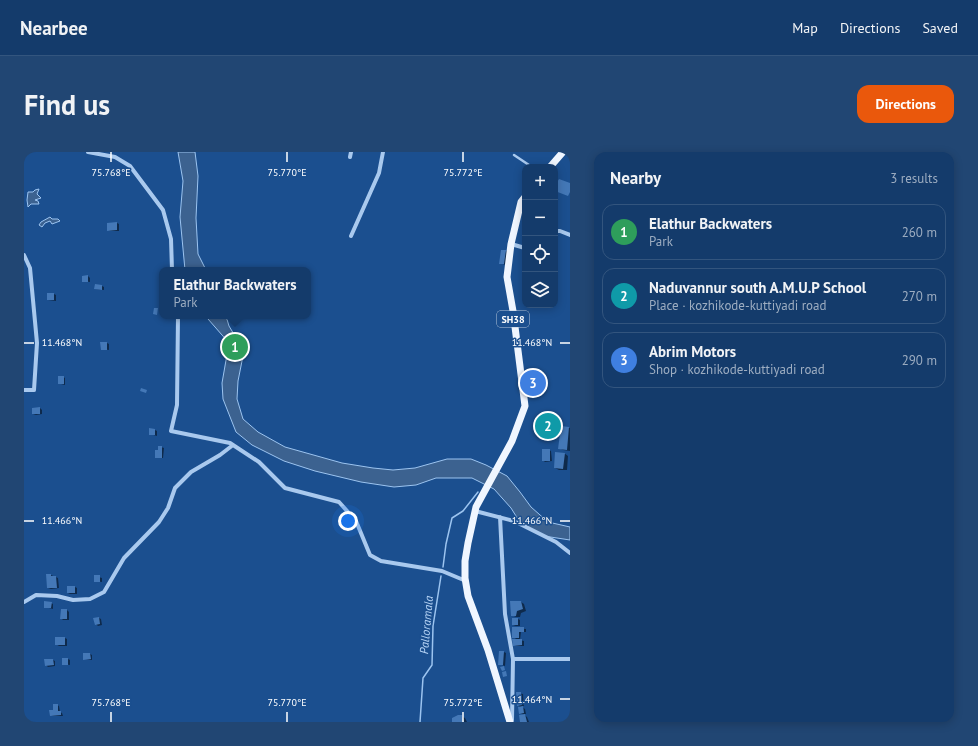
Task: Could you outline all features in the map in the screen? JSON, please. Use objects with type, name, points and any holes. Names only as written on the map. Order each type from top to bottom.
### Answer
[{"type":"main road","points":[[553,164],[563,152]]},
{"type":"main road","name":"SH38","points":[[511,722],[488,650],[468,596],[465,561],[476,509],[512,441],[525,406],[513,311],[507,277],[511,244],[523,200]]},
{"type":"street","points":[[88,152],[115,157],[130,166],[163,210],[171,239],[172,267]]},
{"type":"street","points":[[351,236],[379,173],[383,152]]},
{"type":"street","points":[[558,231],[570,235]]},
{"type":"street","points":[[511,244],[522,247]]},
{"type":"street","points":[[24,255],[30,268],[37,343],[34,390],[24,390]]},
{"type":"street","points":[[178,319],[177,405],[171,431],[230,443],[259,462],[285,488],[339,502],[356,522],[370,555],[381,562],[442,571],[466,582]]},
{"type":"street","points":[[24,602],[36,595],[57,596],[73,600],[90,599],[104,592],[124,558],[159,522],[168,508],[176,488],[185,477],[233,445]]},
{"type":"street","points":[[476,509],[514,521],[556,542],[570,553]]},
{"type":"street","points":[[500,517],[505,614],[513,659],[511,722]]},
{"type":"street","points":[[513,659],[570,659]]},
{"type":"lane","points":[[514,156],[527,164]]},
{"type":"water","points":[[178,152],[195,152],[198,176],[196,218],[198,254],[204,267],[185,267],[180,217],[183,181]]},
{"type":"water","points":[[39,189],[37,194],[41,198],[35,200],[38,201],[39,204],[31,204],[28,207],[28,192],[33,192]]},
{"type":"water","points":[[50,217],[60,221],[52,224],[50,221],[45,223],[42,227],[39,225],[41,222]]},
{"type":"water","points":[[208,319],[227,319],[229,326],[244,351],[238,381],[237,399],[243,419],[258,432],[285,447],[342,463],[373,468],[393,470],[415,468],[447,459],[471,459],[507,476],[531,507],[548,522],[570,527],[570,540],[544,536],[521,524],[511,508],[494,489],[472,478],[436,478],[416,485],[394,487],[361,482],[315,471],[284,461],[252,445],[236,432],[223,399],[222,383],[229,343]]},
{"type":"building","points":[[559,179],[570,183],[570,192],[568,196],[558,192]]},
{"type":"building","points":[[117,222],[117,230],[107,231],[107,223]]},
{"type":"building","points":[[501,250],[506,250],[504,264],[499,264]]},
{"type":"building","points":[[88,275],[88,282],[82,282],[82,276]]},
{"type":"building","points":[[95,284],[102,285],[102,290],[94,289]]},
{"type":"building","points":[[47,293],[54,293],[54,300],[47,300]]},
{"type":"building","points":[[154,308],[158,308],[157,315],[153,314]]},
{"type":"building","points":[[100,342],[107,342],[107,350],[101,350]]},
{"type":"building","points":[[58,376],[64,376],[64,384],[58,384]]},
{"type":"building","points":[[537,378],[537,386],[529,386],[529,379]]},
{"type":"building","points":[[141,388],[147,390],[146,393],[140,391]]},
{"type":"building","points":[[40,407],[40,414],[32,414],[32,408]]},
{"type":"building","points":[[537,423],[558,423],[558,429],[537,429]]},
{"type":"building","points":[[561,426],[569,427],[567,450],[558,449]]},
{"type":"building","points":[[149,428],[155,429],[155,435],[149,435]]},
{"type":"building","points":[[158,446],[162,446],[162,458],[155,458],[155,450],[158,450]]},
{"type":"building","points":[[542,449],[550,449],[550,461],[542,461]]},
{"type":"building","points":[[555,452],[565,453],[563,469],[554,468]]},
{"type":"building","points":[[46,574],[56,576],[57,588],[47,588]]},
{"type":"building","points":[[94,575],[100,575],[100,582],[94,582]]},
{"type":"building","points":[[67,586],[75,586],[75,593],[67,593]]},
{"type":"building","points":[[44,601],[52,602],[51,608],[44,608]]},
{"type":"building","points":[[510,601],[521,601],[523,609],[517,611],[516,616],[511,616]]},
{"type":"building","points":[[61,609],[67,609],[67,619],[60,619]]},
{"type":"building","points":[[99,617],[100,624],[95,625],[93,618]]},
{"type":"building","points":[[512,618],[518,618],[518,625],[512,625]]},
{"type":"building","points":[[512,627],[524,627],[524,632],[519,632],[519,638],[512,638]]},
{"type":"building","points":[[55,637],[65,637],[65,645],[55,645]]},
{"type":"building","points":[[512,639],[522,639],[522,645],[513,646]]},
{"type":"building","points":[[499,651],[504,651],[503,665],[498,665]]},
{"type":"building","points":[[83,653],[90,653],[91,659],[83,660]]},
{"type":"building","points":[[62,658],[68,658],[68,665],[62,665]]},
{"type":"building","points":[[44,659],[53,659],[54,665],[45,666]]},
{"type":"building","points":[[504,666],[505,670],[502,671],[500,667]]},
{"type":"building","points":[[506,671],[507,676],[503,677],[502,672]]},
{"type":"building","points":[[516,692],[521,692],[522,705],[517,706]]},
{"type":"building","points":[[53,704],[58,704],[58,711],[61,711],[61,715],[50,716],[49,710],[53,710]]},
{"type":"building","points":[[523,706],[524,713],[519,714],[518,707]]},
{"type":"building","points":[[525,714],[527,722],[520,722],[519,715]]},
{"type":"building","points":[[462,715],[464,722],[452,722],[452,718]]},
{"type":"waterway","points":[[443,567],[446,544],[452,518],[463,511],[478,492]]},
{"type":"waterway","name":"Palloramala","points":[[420,722],[423,678],[432,665],[433,626],[441,576]]},
{"type":"place","name":"Elathur Backwaters","points":[[235,347]]},
{"type":"place","name":"Abrim Motors","points":[[533,383]]},
{"type":"place","name":"Naduvannur south A.M.U.P School","points":[[548,426]]}]
